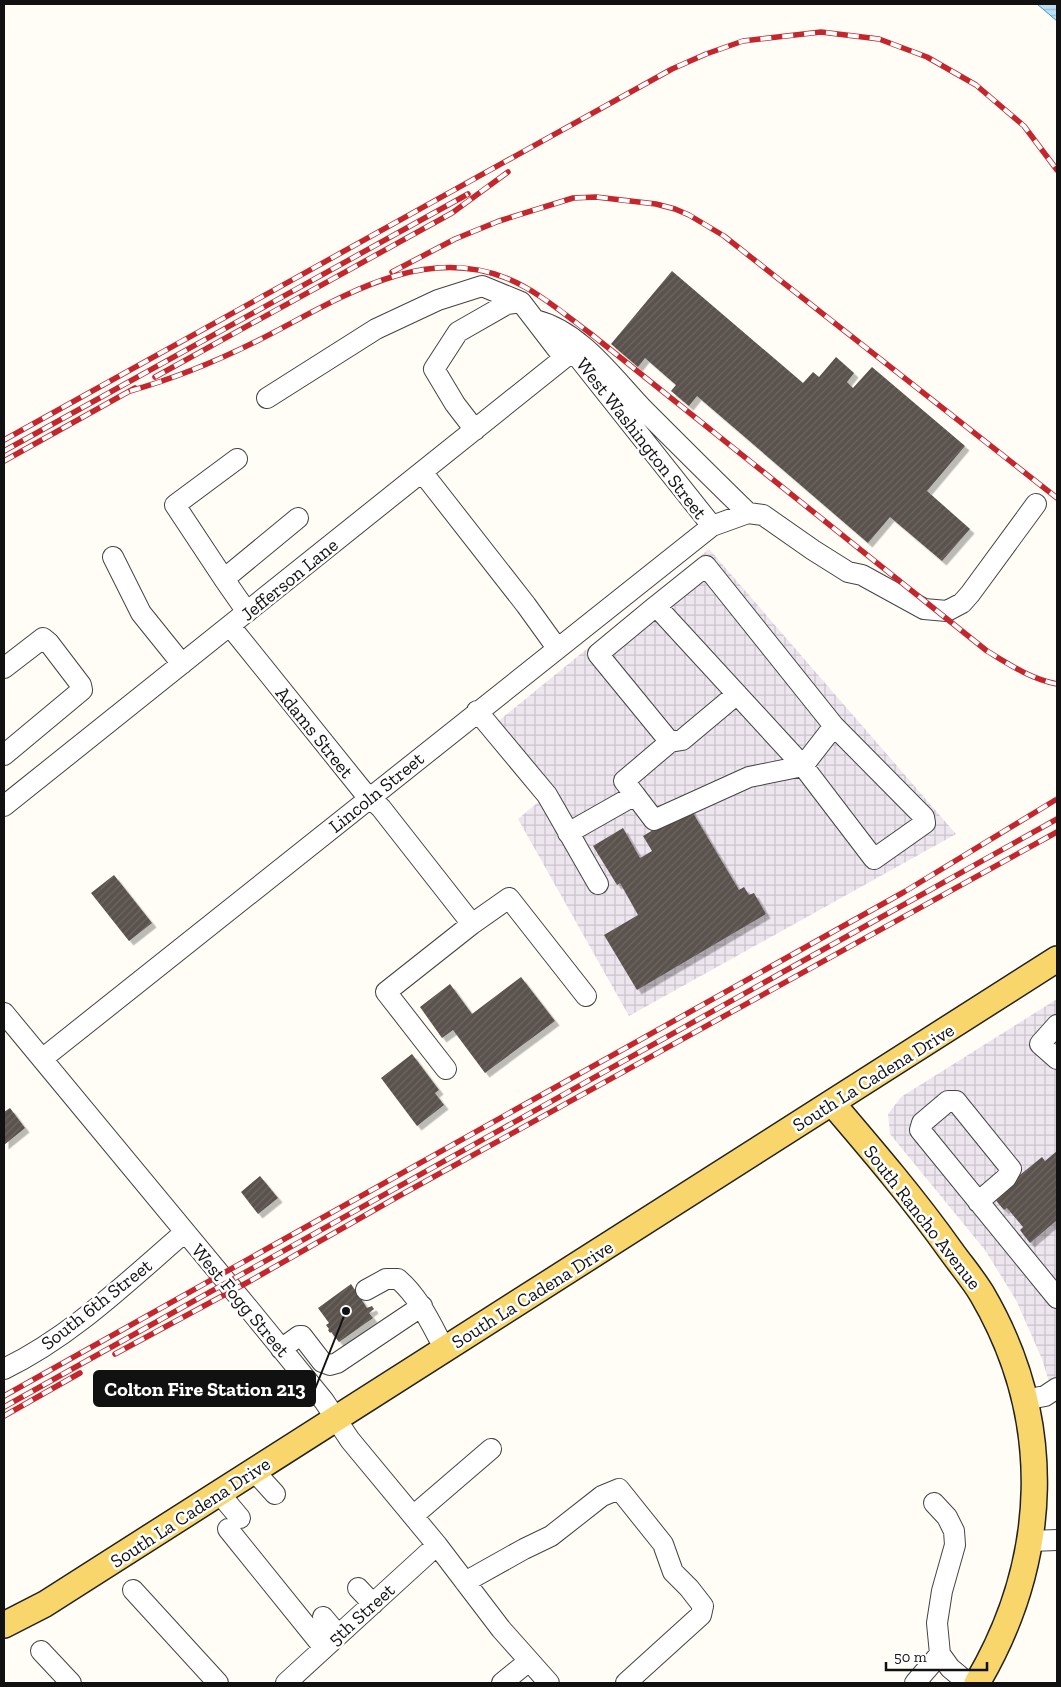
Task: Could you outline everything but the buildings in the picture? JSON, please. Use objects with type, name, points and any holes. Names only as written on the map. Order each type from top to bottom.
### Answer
[{"type":"main road","name":"South La Cadena Drive","points":[[4,1625],[45,1604],[1057,960]]},
{"type":"main road","name":"South Rancho Avenue","points":[[832,1103],[920,1208],[981,1293],[1000,1328],[1014,1363],[1024,1400],[1031,1435],[1034,1473],[1034,1511],[1031,1541],[1022,1582],[1005,1629],[977,1683]]},
{"type":"street","points":[[267,398],[376,329],[438,300],[482,286],[521,302]]},
{"type":"street","name":"West Washington Street","points":[[521,302],[535,320],[569,355],[712,526]]},
{"type":"street","points":[[475,430],[456,404],[434,368],[458,332],[507,304],[521,302]]},
{"type":"street","points":[[535,320],[551,324],[587,350],[630,396],[748,514],[763,515],[848,572],[862,575],[924,609],[947,611],[962,603],[1036,504]]},
{"type":"street","name":"Jefferson Lane","points":[[4,806],[569,355]]},
{"type":"street","points":[[237,459],[175,505],[247,612]]},
{"type":"street","points":[[422,472],[526,605],[557,648]]},
{"type":"street","name":"Lincoln Street","points":[[42,1059],[712,526],[748,514]]},
{"type":"street","points":[[224,579],[298,518]]},
{"type":"street","points":[[113,557],[141,613],[182,664]]},
{"type":"street","points":[[656,606],[803,766],[874,859],[925,824],[924,817],[834,726],[706,566],[656,606],[598,654],[670,742]]},
{"type":"street","name":"Adams Street","points":[[230,626],[362,790],[381,808],[472,924]]},
{"type":"street","points":[[4,668],[43,638],[76,678],[82,690],[4,754]]},
{"type":"street","points":[[737,694],[682,740],[670,742],[624,781],[654,820],[749,777],[803,766],[834,726]]},
{"type":"street","points":[[478,712],[547,795],[598,884]]},
{"type":"street","points":[[568,832],[635,796]]},
{"type":"street","points":[[446,1069],[386,992],[472,924],[509,898],[586,996]]},
{"type":"street","name":"West Fogg Street","points":[[4,1013],[324,1401],[376,1485],[413,1516],[501,1628],[549,1683]]},
{"type":"street","points":[[1057,1025],[1040,1044],[1057,1059]]},
{"type":"street","points":[[978,1202],[1006,1178],[1011,1169],[956,1102],[948,1100],[922,1123],[920,1130],[978,1202],[1057,1298]]},
{"type":"street","name":"South 6th Street","points":[[4,1369],[61,1336],[85,1318],[185,1232]]},
{"type":"street","points":[[366,1290],[386,1279],[398,1279],[410,1289],[422,1306],[445,1350]]},
{"type":"street","points":[[282,1350],[299,1336],[302,1336],[322,1362],[330,1365],[337,1363],[422,1306]]},
{"type":"street","points":[[1024,1400],[1045,1396],[1057,1388]]},
{"type":"street","points":[[413,1516],[491,1449]]},
{"type":"street","points":[[254,1471],[275,1494]]},
{"type":"street","points":[[466,1582],[551,1536],[602,1496],[619,1489],[663,1544],[673,1572],[690,1588],[703,1606],[701,1615],[626,1683]]},
{"type":"street","points":[[219,1493],[234,1524],[331,1642]]},
{"type":"street","points":[[934,1503],[947,1517],[954,1531],[955,1545],[942,1591],[938,1623],[940,1654],[950,1668],[968,1683]]},
{"type":"street","points":[[1031,1541],[1057,1540]]},
{"type":"street","name":"5th Street","points":[[286,1683],[437,1545]]},
{"type":"street","points":[[358,1588],[372,1604]]},
{"type":"street","points":[[133,1590],[218,1683]]},
{"type":"street","points":[[323,1617],[331,1642]]},
{"type":"street","points":[[41,1651],[71,1683]]},
{"type":"street","points":[[915,1683],[940,1654]]},
{"type":"street","points":[[502,1683],[529,1661]]},
{"type":"shaded area","points":[[709,549],[956,834],[629,1016],[518,819],[542,799],[485,732]]},
{"type":"shaded area","points":[[1057,999],[1057,1408],[1042,1359],[1016,1300],[985,1250],[890,1134],[888,1114],[901,1097]]},
{"type":"water","points":[[1037,4],[1057,4],[1057,21]]},
{"type":"railway","points":[[4,440],[672,69],[743,41],[821,32],[879,39],[927,57],[976,85],[1024,126],[1057,170]]},
{"type":"railway","points":[[155,377],[452,213],[508,172]]},
{"type":"railway","points":[[4,451],[468,194]]},
{"type":"railway","points":[[392,272],[455,239],[499,221],[573,198],[596,197],[656,204],[675,209],[689,215],[724,236],[1057,498]]},
{"type":"railway","points":[[130,391],[211,362],[257,341],[346,295],[377,282],[408,273],[440,268],[473,269],[506,278],[540,296],[591,334],[987,651],[1029,675],[1057,684]]},
{"type":"railway","points":[[4,461],[135,388]]},
{"type":"railway","points":[[4,1396],[904,892],[1057,799]]},
{"type":"railway","points":[[4,1407],[1057,819]]},
{"type":"railway","points":[[115,1354],[250,1281],[399,1196],[1057,832]]},
{"type":"railway","points":[[4,1416],[80,1373]]},
{"type":"place","name":"Colton Fire Station 213","points":[[346,1311]]}]
